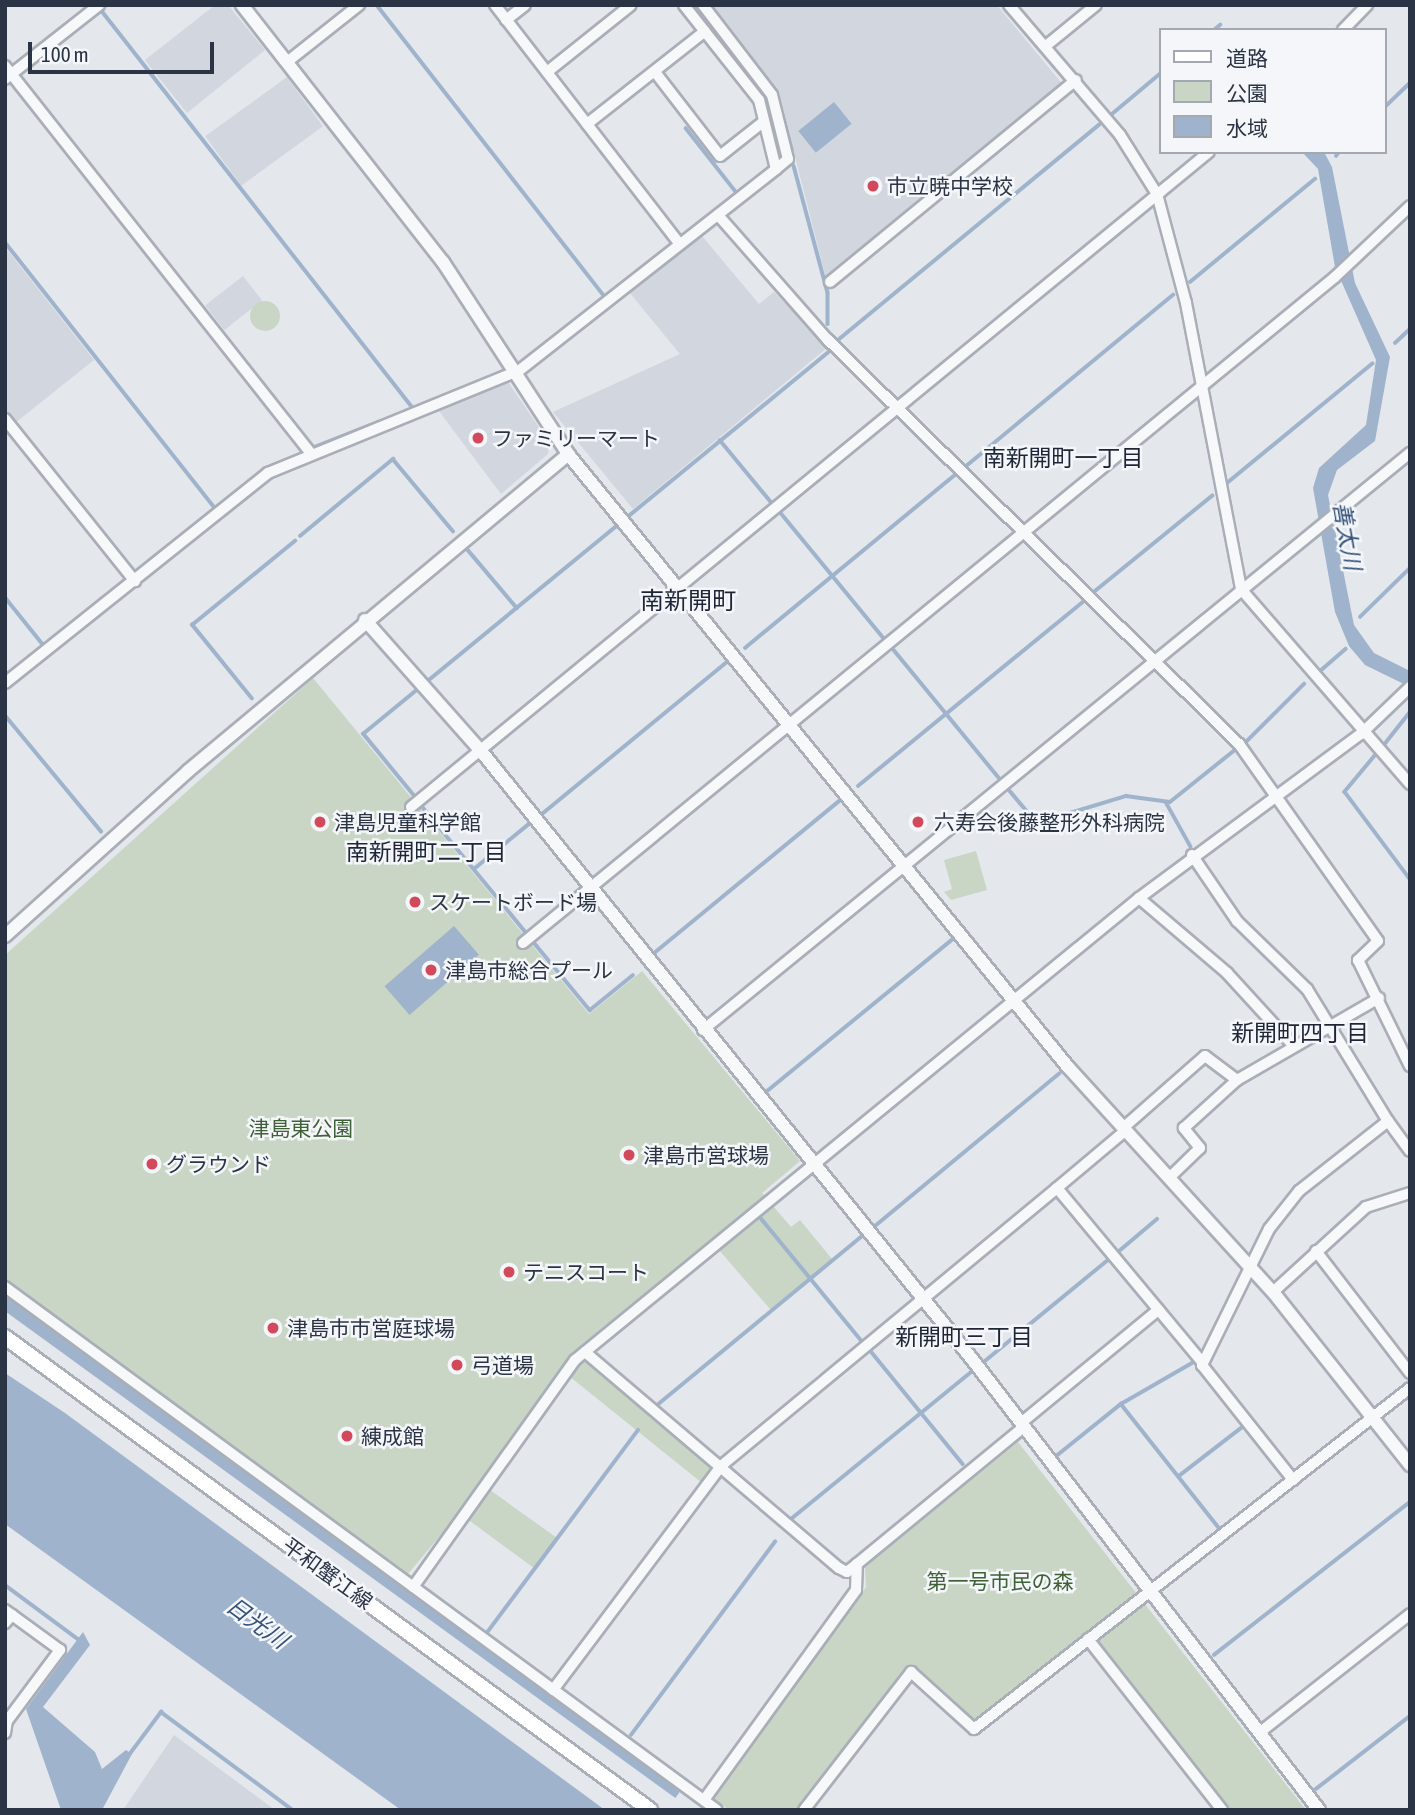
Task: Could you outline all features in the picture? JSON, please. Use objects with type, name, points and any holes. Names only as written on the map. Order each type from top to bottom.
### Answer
[{"type":"main road","name":"平和蟹江線","points":[[5,1337],[650,1810]]},
{"type":"street","points":[[99,5],[7,73],[311,454]]},
{"type":"street","points":[[242,5],[443,262],[568,454],[1124,1129],[1273,1292],[1410,1465]]},
{"type":"street","points":[[287,62],[359,5]]},
{"type":"street","points":[[495,5],[680,244]]},
{"type":"street","points":[[506,20],[525,5]]},
{"type":"street","points":[[547,72],[631,5]]},
{"type":"street","points":[[684,5],[759,100],[776,169]]},
{"type":"street","points":[[5,683],[135,581],[253,482],[311,454],[515,372],[788,159],[772,95],[702,5]]},
{"type":"street","points":[[1009,5],[1076,80],[1157,194],[1202,387],[1241,589],[1361,734],[1410,784]]},
{"type":"street","points":[[1047,45],[1096,5]]},
{"type":"street","points":[[1344,28],[1367,5]]},
{"type":"street","points":[[587,124],[705,31]]},
{"type":"street","points":[[655,72],[720,156],[763,122]]},
{"type":"street","points":[[830,282],[1076,80]]},
{"type":"street","points":[[411,807],[1207,154]]},
{"type":"street","points":[[523,943],[1202,387],[1353,261],[1410,206]]},
{"type":"street","points":[[718,215],[788,298],[1224,727],[1277,793],[1378,941],[1358,960],[1380,998],[1410,1066]]},
{"type":"street","points":[[5,419],[135,581]]},
{"type":"street","points":[[704,1030],[1241,589],[1338,517],[1410,453]]},
{"type":"street","points":[[5,936],[365,620],[568,454]]},
{"type":"street","points":[[365,620],[481,751],[923,1299],[1152,1590],[1319,1810]]},
{"type":"street","points":[[413,1587],[585,1352],[1192,855],[1361,734],[1409,688]]},
{"type":"street","points":[[1192,855],[1237,921],[1307,989],[1325,1024],[1410,1151]]},
{"type":"street","points":[[1139,898],[1227,973],[1293,1045]]},
{"type":"street","points":[[1169,1178],[1200,1148],[1184,1128],[1237,1080],[1325,1024],[1380,998]]},
{"type":"street","points":[[553,1690],[721,1466],[1057,1188],[1205,1056],[1237,1080]]},
{"type":"street","points":[[1203,1363],[1250,1265],[1299,1191],[1388,1121]]},
{"type":"street","points":[[1057,1188],[1203,1363],[1293,1480]]},
{"type":"street","points":[[1273,1292],[1366,1207],[1410,1193]]},
{"type":"street","points":[[1316,1251],[1410,1373]]},
{"type":"street","points":[[5,1287],[718,1810]]},
{"type":"street","points":[[585,1352],[847,1572],[1158,1310]]},
{"type":"street","points":[[804,1810],[911,1672],[974,1729],[1410,1388]]},
{"type":"street","points":[[704,1800],[856,1590],[858,1564]]},
{"type":"street","points":[[1259,1733],[1410,1614]]},
{"type":"street","points":[[6,1725],[60,1650],[7,1616]]},
{"type":"street","points":[[1088,1639],[1222,1810]]},
{"type":"shaded area","points":[[215,5],[228,5],[265,50],[187,113],[145,60]]},
{"type":"shaded area","name":"市立暁中学校","points":[[711,5],[997,5],[1064,86],[827,282],[778,90]]},
{"type":"shaded area","points":[[287,77],[323,126],[241,186],[205,136]]},
{"type":"shaded area","points":[[702,236],[759,304],[774,292],[828,347],[633,509],[553,412],[680,354],[629,292]]},
{"type":"shaded area","points":[[5,247],[94,360],[15,423],[5,411]]},
{"type":"shaded area","points":[[243,276],[262,300],[224,330],[205,306]]},
{"type":"shaded area","points":[[506,379],[549,442],[548,454],[501,494],[436,407]]},
{"type":"shaded area","points":[[174,1735],[275,1810],[123,1810]]},
{"type":"green space","points":[[265,301],[276,305],[280,316],[276,327],[265,331],[254,327],[250,316],[254,305]]},
{"type":"green space","name":"津島東公園","points":[[313,678],[589,1014],[642,971],[800,1161],[762,1193],[791,1227],[800,1220],[832,1259],[771,1310],[712,1242],[586,1344],[586,1360],[715,1467],[702,1483],[564,1372],[490,1470],[490,1490],[557,1538],[534,1568],[459,1513],[408,1574],[5,1279],[5,955]]},
{"type":"green space","points":[[976,851],[987,890],[951,900],[944,892],[952,889],[944,860]]},
{"type":"green space","name":"第一号市民の森","points":[[1018,1442],[1306,1810],[1230,1810],[1091,1631],[975,1722],[910,1665],[829,1777],[798,1810],[729,1810],[714,1799],[866,1587],[865,1567]]},
{"type":"water","points":[[834,102],[852,124],[816,153],[798,131]]},
{"type":"water","points":[[1304,154],[1325,154],[1332,167],[1355,283],[1390,357],[1375,441],[1337,470],[1328,495],[1354,625],[1374,653],[1410,671],[1410,687],[1365,665],[1349,646],[1335,612],[1313,488],[1319,468],[1366,425],[1376,360],[1335,267],[1318,169]]},
{"type":"water","name":"津島市総合プール","points":[[454,926],[479,955],[409,1015],[385,986]]},
{"type":"water","points":[[5,1295],[683,1788],[675,1798],[5,1311]]},
{"type":"water","name":"日光川","points":[[5,1373],[65,1413],[605,1810],[401,1810],[5,1524]]},
{"type":"water","points":[[83,1632],[90,1645],[43,1707],[95,1752],[102,1769],[126,1750],[132,1754],[102,1810],[61,1810],[26,1709]]},
{"type":"waterway","points":[[377,5],[605,297]]},
{"type":"waterway","points":[[694,5],[766,97],[781,153]]},
{"type":"waterway","points":[[102,11],[413,408]]},
{"type":"waterway","points":[[1216,28],[1220,25]]},
{"type":"waterway","points":[[753,61],[779,100]]},
{"type":"waterway","points":[[1112,114],[1160,74]]},
{"type":"waterway","points":[[1387,105],[1410,83]]},
{"type":"waterway","points":[[782,112],[792,150]]},
{"type":"waterway","points":[[838,340],[1099,125]]},
{"type":"waterway","points":[[686,128],[737,193]]},
{"type":"waterway","points":[[794,166],[828,293],[828,324]]},
{"type":"waterway","points":[[729,200],[770,167]]},
{"type":"waterway","points":[[1190,282],[1315,179]]},
{"type":"waterway","points":[[5,242],[216,509]]},
{"type":"waterway","points":[[965,467],[1173,295]]},
{"type":"waterway","points":[[1395,343],[1410,329]]},
{"type":"waterway","points":[[414,796],[363,734],[830,351]]},
{"type":"waterway","points":[[1227,483],[1372,364]]},
{"type":"waterway","points":[[315,447],[378,422]]},
{"type":"waterway","points":[[720,440],[772,503]]},
{"type":"waterway","points":[[274,465],[301,454]]},
{"type":"waterway","points":[[300,536],[393,459],[453,531]]},
{"type":"waterway","points":[[226,500],[264,470]]},
{"type":"waterway","points":[[745,648],[956,474]]},
{"type":"waterway","points":[[1095,591],[1212,496]]},
{"type":"waterway","points":[[781,513],[883,637]]},
{"type":"waterway","points":[[252,699],[192,625],[295,541]]},
{"type":"waterway","points":[[468,550],[517,608]]},
{"type":"waterway","points":[[1360,617],[1410,568]]},
{"type":"waterway","points":[[5,597],[45,647]]},
{"type":"waterway","points":[[858,786],[1084,601]]},
{"type":"waterway","points":[[1319,672],[1345,649]]},
{"type":"waterway","points":[[894,650],[999,778]]},
{"type":"waterway","points":[[542,814],[726,663]]},
{"type":"waterway","points":[[1246,742],[1304,684]]},
{"type":"waterway","points":[[1383,746],[1410,712]]},
{"type":"waterway","points":[[5,715],[101,831]]},
{"type":"waterway","points":[[1010,791],[1037,823],[1126,796],[1170,802],[1235,750]]},
{"type":"waterway","points":[[1375,756],[1345,792],[1410,879]]},
{"type":"waterway","points":[[653,954],[839,801]]},
{"type":"waterway","points":[[1166,802],[1191,847]]},
{"type":"waterway","points":[[421,805],[528,935]]},
{"type":"waterway","points":[[474,869],[529,824]]},
{"type":"waterway","points":[[766,1092],[953,939]]},
{"type":"waterway","points":[[532,940],[590,1010],[633,975]]},
{"type":"waterway","points":[[875,1226],[1059,1074]]},
{"type":"waterway","points":[[760,1217],[862,1341]]},
{"type":"waterway","points":[[1118,1252],[1157,1219]]},
{"type":"waterway","points":[[656,1406],[862,1236]]},
{"type":"waterway","points":[[985,1361],[1109,1259]]},
{"type":"waterway","points":[[870,1350],[963,1464]]},
{"type":"waterway","points":[[1055,1457],[1121,1404],[1194,1362]]},
{"type":"waterway","points":[[791,1519],[971,1372]]},
{"type":"waterway","points":[[1122,1405],[1220,1529]]},
{"type":"waterway","points":[[1179,1476],[1245,1425]]},
{"type":"waterway","points":[[486,1634],[638,1430]]},
{"type":"waterway","points":[[1214,1655],[1410,1502]]},
{"type":"waterway","points":[[631,1735],[775,1542]]},
{"type":"waterway","points":[[5,1585],[82,1642]]},
{"type":"waterway","points":[[129,1755],[161,1712],[293,1810]]},
{"type":"waterway","points":[[1316,1789],[1410,1716]]},
{"type":"place","name":"市立暁中学校","points":[[873,186]]},
{"type":"place","name":"ファミリーマート","points":[[478,438]]},
{"type":"place","name":"津島児童科学館","points":[[320,822]]},
{"type":"place","name":"六寿会後藤整形外科病院","points":[[918,822]]},
{"type":"place","name":"スケートボード場","points":[[415,902]]},
{"type":"place","name":"津島市総合プール","points":[[431,970]]},
{"type":"place","name":"津島市営球場","points":[[629,1155]]},
{"type":"place","name":"グラウンド","points":[[152,1164]]},
{"type":"place","name":"テニスコート","points":[[509,1272]]},
{"type":"place","name":"津島市市営庭球場","points":[[273,1328]]},
{"type":"place","name":"弓道場","points":[[457,1365]]},
{"type":"place","name":"練成館","points":[[347,1436]]},
{"type":"district","name":"南新開町一丁目","points":[[1063,458]]},
{"type":"district","name":"南新開町","points":[[688,601]]},
{"type":"district","name":"南新開町二丁目","points":[[426,852]]},
{"type":"district","name":"新開町四丁目","points":[[1300,1033]]},
{"type":"district","name":"新開町三丁目","points":[[964,1337]]},
{"type":"water label","name":"善太川","points":[[1347,536]]}]
